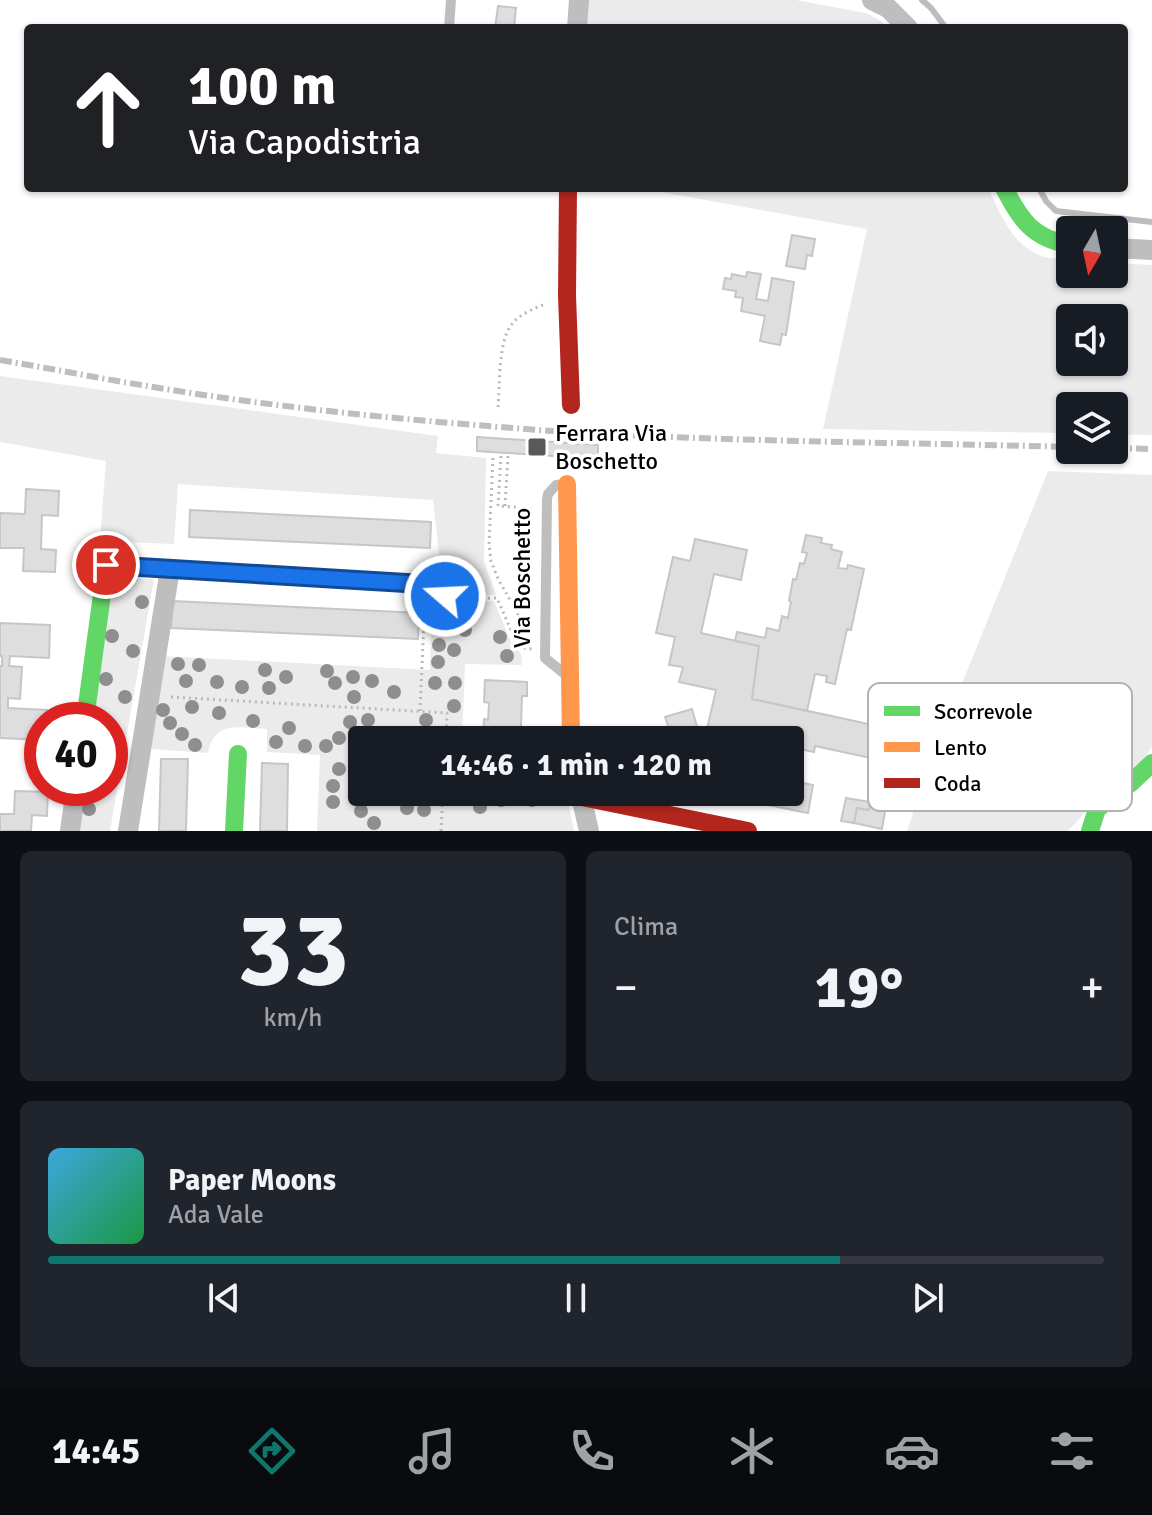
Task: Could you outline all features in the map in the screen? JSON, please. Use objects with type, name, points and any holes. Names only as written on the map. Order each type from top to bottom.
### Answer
[{"type":"street","points":[[577,24],[579,0]]},
{"type":"street","points":[[872,0],[888,8],[904,24]]},
{"type":"street","points":[[568,192],[567,295],[571,405]]},
{"type":"street","points":[[1006,192],[1028,227],[1045,239],[1056,242]]},
{"type":"street","points":[[1128,249],[1152,250]]},
{"type":"street","name":"Via Boschetto","points":[[567,484],[571,726]]},
{"type":"street","points":[[87,702],[106,565],[423,584],[453,597]]},
{"type":"street","points":[[128,831],[170,569]]},
{"type":"street","points":[[234,831],[238,754]]},
{"type":"street","points":[[1132,781],[1152,763]]},
{"type":"street","points":[[70,831],[73,806]]},
{"type":"street","points":[[583,806],[589,831]]},
{"type":"street","points":[[632,806],[748,831]]},
{"type":"street","points":[[1090,831],[1096,811]]},
{"type":"lane","points":[[449,24],[451,0]]},
{"type":"lane","name":"Via Boschetto","points":[[567,484],[556,485],[552,489],[546,509],[545,658],[569,677]]},
{"type":"path","points":[[498,407],[506,334],[512,323],[523,314],[567,295]]},
{"type":"path","points":[[501,456],[498,506],[546,509]]},
{"type":"path","points":[[505,506],[508,456]]},
{"type":"path","points":[[493,458],[491,561],[532,649]]},
{"type":"path","points":[[453,597],[497,598],[514,637],[524,648],[532,649],[545,658]]},
{"type":"path","points":[[420,711],[424,620],[436,622],[447,618]]},
{"type":"path","points":[[150,696],[447,713],[447,726]]},
{"type":"path","points":[[441,831],[442,806]]},
{"type":"shaded area","points":[[588,0],[796,0],[866,13],[884,24],[585,24]]},
{"type":"shaded area","points":[[660,192],[990,192],[1016,238],[1033,252],[1056,259],[1056,288],[1128,288],[1128,264],[1152,265],[1152,435],[1128,434],[1128,392],[1056,392],[1056,433],[823,429],[867,229]]},
{"type":"shaded area","points":[[0,376],[438,436],[436,453],[486,458],[484,562],[496,595],[464,595],[457,579],[441,571],[433,500],[178,484],[174,544],[100,541],[106,461],[0,442]]},
{"type":"shaded area","points":[[1048,471],[1152,475],[1152,747],[1139,766],[1132,770],[1132,683],[962,683]]},
{"type":"shaded area","points":[[113,578],[154,579],[128,728],[128,702],[96,702]]},
{"type":"shaded area","points":[[494,601],[512,644],[521,654],[522,665],[465,664],[463,726],[348,726],[348,806],[569,806],[574,831],[317,831],[320,755],[267,752],[267,729],[238,727],[222,730],[216,735],[208,753],[151,749],[162,656],[430,670],[431,627],[452,620],[464,602]]},
{"type":"shaded area","points":[[82,806],[114,806],[110,831],[79,831]]},
{"type":"shaded area","points":[[914,811],[1086,811],[1068,831],[907,831]]},
{"type":"building","points":[[498,6],[516,8],[514,24],[496,24]]},
{"type":"building","points":[[792,235],[815,239],[812,256],[807,255],[805,269],[786,266]]},
{"type":"building","points":[[747,272],[761,274],[756,299],[768,301],[772,278],[794,282],[786,335],[782,334],[780,345],[760,341],[765,316],[741,311],[743,298],[735,297],[736,291],[723,289],[725,278],[731,279],[732,274],[746,277]]},
{"type":"building","points":[[477,437],[598,445],[598,459],[477,451]]},
{"type":"building","points":[[26,489],[59,491],[58,516],[42,515],[41,549],[56,550],[55,572],[23,571],[24,548],[0,548],[0,513],[25,514]]},
{"type":"building","points":[[190,510],[431,522],[430,548],[189,537]]},
{"type":"building","points":[[806,535],[822,538],[821,543],[832,545],[831,549],[842,552],[838,568],[847,569],[848,565],[864,569],[835,684],[826,682],[827,676],[815,674],[807,711],[752,699],[759,646],[735,641],[737,632],[765,638],[767,628],[779,631],[782,616],[788,618],[793,579],[796,580],[800,563],[804,564],[807,553],[802,552]]},
{"type":"building","points":[[695,539],[747,550],[741,580],[714,574],[701,633],[759,646],[752,699],[868,724],[868,757],[815,746],[814,752],[804,750],[804,726],[708,726],[716,690],[679,682],[683,667],[669,665],[675,637],[656,633],[673,557],[690,561]]},
{"type":"building","points":[[173,601],[419,613],[418,639],[171,628]]},
{"type":"building","points":[[0,623],[50,625],[49,658],[10,656],[9,666],[22,667],[20,699],[8,698],[8,708],[24,709],[24,739],[0,738]]},
{"type":"building","points":[[485,680],[527,682],[527,696],[522,696],[521,726],[484,726],[484,719],[488,720],[489,703],[484,702]]},
{"type":"building","points":[[692,709],[697,726],[668,726],[665,717]]},
{"type":"building","points":[[161,759],[188,759],[186,831],[159,831]]},
{"type":"building","points":[[262,763],[288,764],[287,831],[260,831]]},
{"type":"building","points":[[804,783],[813,785],[808,813],[773,806],[804,806]]},
{"type":"building","points":[[15,791],[24,791],[24,806],[47,806],[47,816],[32,815],[31,831],[0,831],[0,814],[14,814]]},
{"type":"building","points":[[846,798],[868,802],[868,810],[857,808],[854,823],[841,821]]},
{"type":"building","points":[[857,808],[885,811],[882,829],[854,823]]},
{"type":"waterway","points":[[922,0],[943,24]]},
{"type":"waterway","points":[[1041,192],[1056,211],[1152,222]]},
{"type":"railway","points":[[0,360],[268,404],[494,427],[671,437],[1056,447]]},
{"type":"railway","points":[[1128,448],[1152,449]]},
{"type":"traffic: fast","points":[[1006,192],[1029,226],[1056,242]]},
{"type":"traffic: fast","points":[[87,702],[106,565],[423,584],[445,596]]},
{"type":"traffic: fast","points":[[234,831],[238,754]]},
{"type":"traffic: fast","points":[[1132,782],[1152,763]]},
{"type":"traffic: fast","points":[[1090,831],[1096,811]]},
{"type":"traffic: slow","points":[[567,484],[571,726]]},
{"type":"traffic: jam","points":[[568,192],[567,295],[571,405]]},
{"type":"traffic: jam","points":[[626,806],[748,831]]},
{"type":"place","name":"Ferrara Via Boschetto","points":[[537,447]]},
{"type":"route","points":[[106,565],[423,584],[445,596]]}]
